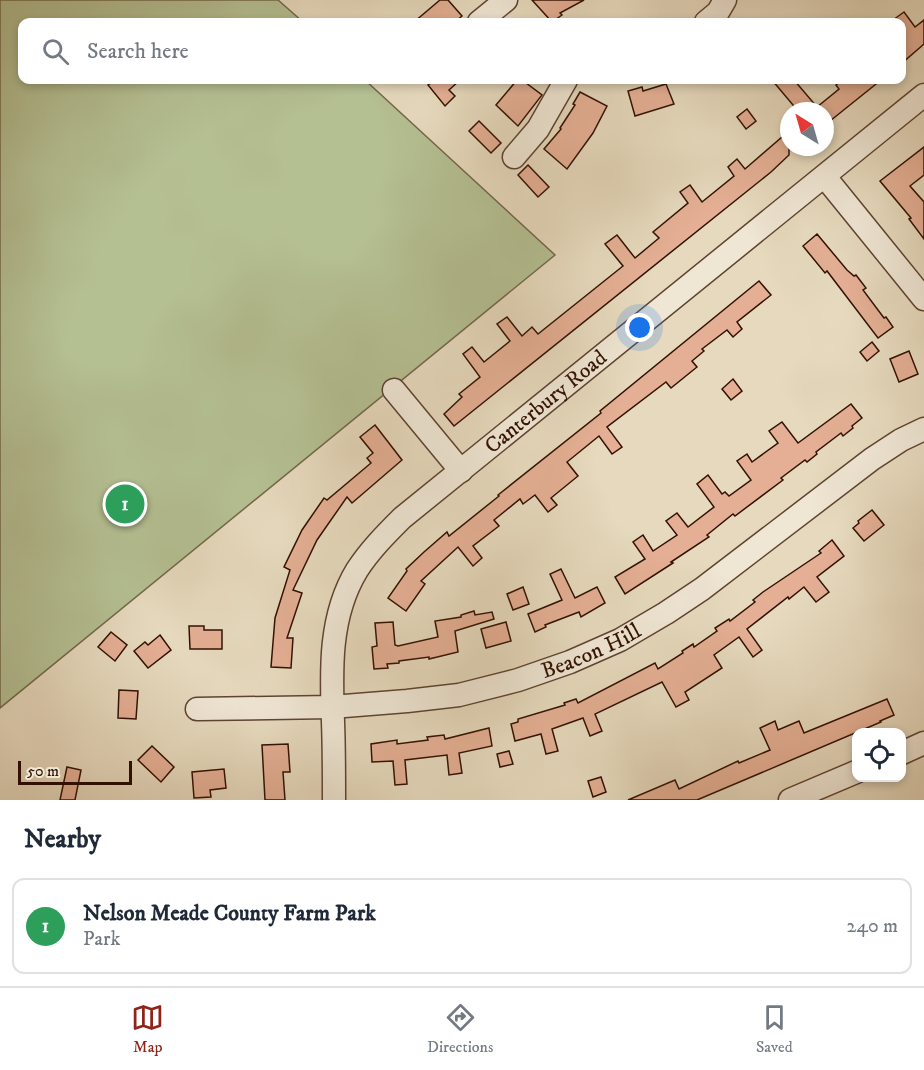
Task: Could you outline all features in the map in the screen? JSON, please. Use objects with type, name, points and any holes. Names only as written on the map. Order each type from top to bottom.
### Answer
[{"type":"street","points":[[710,18],[718,12],[725,0]]},
{"type":"street","points":[[514,157],[538,129],[564,84]]},
{"type":"street","name":"Canterbury Road","points":[[334,800],[332,653],[336,626],[345,597],[357,571],[375,544],[402,518],[924,95]]},
{"type":"street","points":[[825,177],[924,299]]},
{"type":"street","points":[[394,390],[461,471]]},
{"type":"street","name":"Beacon Hill","points":[[197,709],[332,707],[459,695],[570,662],[620,640],[666,613],[702,589],[872,459],[901,440],[924,429]]},
{"type":"street","points":[[906,751],[924,743]]},
{"type":"street","points":[[790,800],[852,774]]},
{"type":"green space","points":[[0,0],[278,0],[298,18],[18,18],[18,84],[369,84],[555,255],[0,708]]},
{"type":"building","points":[[440,0],[448,0],[462,16],[460,18],[419,18]]},
{"type":"building","points":[[532,0],[584,0],[560,13],[562,15],[558,18],[548,18]]},
{"type":"building","points":[[904,12],[915,27],[924,20],[924,44],[906,60],[906,18],[896,18]]},
{"type":"building","points":[[456,84],[449,90],[455,96],[445,106],[428,85]]},
{"type":"building","points":[[514,84],[527,84],[542,95],[518,126],[496,105]]},
{"type":"building","points":[[666,84],[674,104],[635,116],[628,91],[642,87],[643,91]]},
{"type":"building","points":[[775,84],[797,84],[813,102],[790,102]]},
{"type":"building","points":[[837,84],[876,84],[834,118],[834,102],[823,102],[839,89]]},
{"type":"building","points":[[580,92],[607,106],[593,133],[567,169],[544,149],[561,129]]},
{"type":"building","points":[[747,109],[756,121],[746,129],[737,117]]},
{"type":"building","points":[[479,121],[501,143],[491,153],[469,131]]},
{"type":"building","points":[[780,139],[780,156],[788,156],[771,172],[454,426],[444,414],[462,397],[459,394],[480,377],[463,354],[472,347],[484,362],[510,341],[497,324],[507,317],[522,336],[532,327],[538,334],[623,266],[605,244],[617,235],[635,258],[659,238],[653,232],[688,203],[680,192],[690,185],[702,202],[734,176],[728,167],[737,159],[745,169]]},
{"type":"building","points":[[924,147],[924,175],[910,186],[924,202],[924,239],[909,219],[911,218],[880,181]]},
{"type":"building","points":[[528,165],[549,187],[538,197],[518,175]]},
{"type":"building","points":[[817,234],[847,270],[854,276],[856,275],[866,288],[863,290],[893,327],[878,338],[827,271],[825,273],[803,246]]},
{"type":"building","points":[[759,281],[771,295],[737,322],[742,329],[733,337],[727,330],[702,349],[704,351],[692,361],[697,367],[671,388],[666,382],[607,427],[622,447],[612,454],[599,436],[567,462],[578,476],[551,498],[557,505],[548,512],[535,495],[523,504],[520,499],[494,520],[499,526],[473,546],[482,558],[473,566],[458,547],[421,581],[425,584],[406,611],[388,598],[407,571],[406,569],[447,532],[449,536],[499,496]]},
{"type":"building","points":[[872,342],[879,351],[867,361],[860,352]]},
{"type":"building","points":[[909,351],[918,374],[899,382],[890,359]]},
{"type":"building","points":[[733,379],[742,391],[731,400],[722,389]]},
{"type":"building","points":[[851,404],[862,418],[852,426],[853,428],[843,436],[841,433],[807,462],[805,460],[781,478],[783,480],[735,516],[733,514],[707,535],[709,537],[625,594],[615,577],[645,559],[633,542],[643,535],[653,551],[677,535],[666,521],[677,513],[688,527],[714,507],[697,484],[708,475],[722,494],[725,492],[729,496],[751,480],[737,461],[747,454],[752,462],[778,443],[769,431],[782,422],[798,443]]},
{"type":"building","points":[[375,425],[402,460],[352,503],[347,497],[317,540],[293,590],[302,593],[287,638],[293,638],[291,668],[271,667],[275,618],[290,570],[284,567],[302,530],[324,498],[327,500],[371,463],[367,458],[373,453],[360,437]]},
{"type":"building","points":[[872,510],[884,525],[864,541],[853,528]]},
{"type":"building","points":[[832,540],[844,556],[817,577],[829,592],[816,602],[804,587],[789,599],[788,597],[747,629],[762,650],[753,657],[739,637],[714,655],[722,668],[685,692],[689,700],[676,707],[662,682],[595,714],[602,731],[590,736],[583,718],[552,729],[558,751],[546,754],[541,734],[515,741],[511,724],[518,722],[518,719],[565,705],[564,703],[576,699],[578,703],[655,663],[658,669],[683,653],[682,651],[693,644],[694,647],[717,631],[715,628],[729,619],[730,621],[755,602],[753,600],[763,592],[821,553],[819,551]]},
{"type":"building","points":[[561,569],[575,598],[597,587],[605,603],[581,617],[579,612],[545,625],[546,627],[535,632],[528,614],[562,600],[550,574]]},
{"type":"building","points":[[523,587],[529,604],[513,610],[507,594]]},
{"type":"building","points":[[474,611],[475,615],[492,612],[494,619],[455,631],[458,652],[429,659],[429,657],[399,661],[399,663],[387,664],[388,668],[374,669],[372,647],[377,646],[375,623],[393,622],[395,645],[398,646],[438,637],[435,621],[461,617],[461,615]]},
{"type":"building","points":[[506,622],[511,641],[486,648],[481,629]]},
{"type":"building","points":[[189,626],[204,626],[204,630],[222,630],[222,649],[190,649]]},
{"type":"building","points":[[111,632],[127,645],[115,661],[98,647]]},
{"type":"building","points":[[160,635],[171,650],[148,668],[134,651],[145,642],[148,645]]},
{"type":"building","points":[[119,690],[138,691],[136,719],[118,718]]},
{"type":"building","points":[[887,699],[894,715],[867,728],[852,728],[852,734],[697,800],[628,800],[675,780],[679,789],[738,761],[739,763],[770,750],[760,728],[775,721],[778,730],[799,721],[804,733]]},
{"type":"building","points":[[489,728],[492,746],[459,753],[462,773],[449,775],[447,755],[405,760],[407,784],[395,785],[393,761],[372,762],[371,744],[397,740],[397,744],[428,740],[427,737],[444,735],[445,739]]},
{"type":"building","points":[[288,744],[290,772],[283,772],[285,800],[265,800],[262,745]]},
{"type":"building","points":[[152,746],[174,767],[161,782],[138,760]]},
{"type":"building","points":[[509,751],[513,764],[500,767],[497,754]]},
{"type":"building","points":[[67,767],[81,770],[75,800],[60,800]]},
{"type":"building","points":[[224,769],[226,788],[210,790],[211,797],[194,798],[192,772]]},
{"type":"building","points":[[601,777],[606,792],[593,797],[588,781]]},
{"type":"place","name":"Nelson Meade County Farm Park","points":[[125,504]]}]
